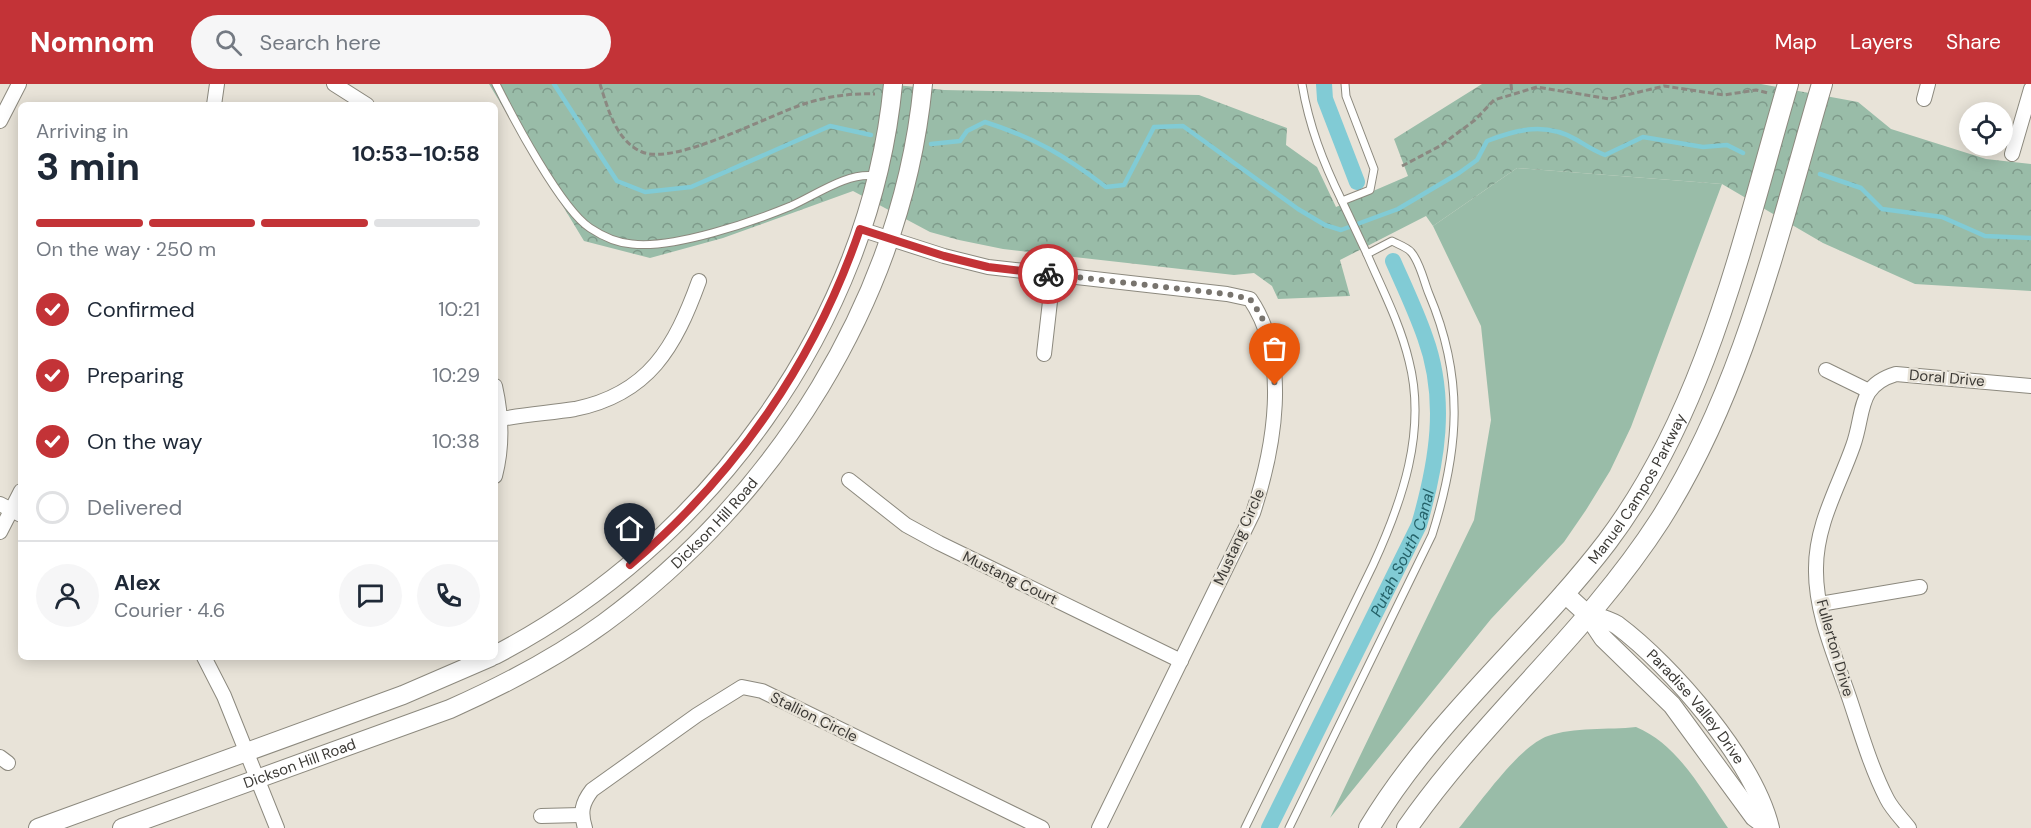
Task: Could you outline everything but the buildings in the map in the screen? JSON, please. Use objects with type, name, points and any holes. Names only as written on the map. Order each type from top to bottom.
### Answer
[{"type":"main road","points":[[1407,828],[1440,783],[1631,561],[1684,480],[1717,413],[1746,341],[1822,84]]},
{"type":"main road","name":"Manuel Campos Parkway","points":[[1369,828],[1409,770],[1608,541],[1634,503],[1680,419],[1715,330],[1786,91]]},
{"type":"street","points":[[0,121],[19,84]]},
{"type":"street","points":[[214,102],[217,84]]},
{"type":"street","points":[[334,84],[362,102]]},
{"type":"street","name":"Dickson Hill Road","points":[[122,828],[450,709],[529,670],[603,624],[679,561],[738,501],[796,423],[843,344],[862,304],[888,238],[905,181],[923,84]]},
{"type":"street","points":[[1924,99],[1928,84]]},
{"type":"street","points":[[2013,151],[2031,88]]},
{"type":"street","name":"Dickson Hill Road","points":[[498,653],[554,622],[616,577],[657,542],[717,480],[761,424],[797,369],[836,291],[877,176],[893,90]]},
{"type":"street","name":"Mustang Circle","points":[[860,229],[988,267],[1227,294],[1250,299],[1262,317],[1275,385],[1274,428],[1266,473],[1253,513],[1099,828]]},
{"type":"street","points":[[1044,354],[1053,275]]},
{"type":"street","points":[[502,419],[574,409],[599,402],[645,376],[668,351],[683,326],[699,281]]},
{"type":"street","points":[[1826,370],[1869,391]]},
{"type":"street","name":"Doral Drive","points":[[1869,391],[1879,379],[1896,374],[2031,386]]},
{"type":"street","name":"Fullerton Drive","points":[[1869,391],[1854,444],[1819,538],[1816,568],[1820,604],[1873,768],[1888,801],[1909,828]]},
{"type":"street","points":[[498,400],[502,419],[502,442],[498,461]]},
{"type":"street","name":"Mustang Court","points":[[849,480],[906,525],[1181,662]]},
{"type":"street","points":[[0,532],[11,509]]},
{"type":"street","points":[[1820,604],[1920,587]]},
{"type":"street","name":"Paradise Valley Drive","points":[[1564,593],[1587,614],[1615,624],[1688,691],[1726,741],[1765,810],[1769,828]]},
{"type":"street","points":[[205,660],[277,828]]},
{"type":"street","name":"Dickson Hill Road","points":[[38,828],[403,695],[484,660]]},
{"type":"street","name":"Stallion Circle","points":[[541,816],[583,821],[584,800],[592,790],[697,715],[742,687],[762,691],[1042,828]]},
{"type":"lane","points":[[496,84],[544,170],[576,214],[588,227],[607,237],[631,244],[651,245],[717,231],[789,207],[861,174],[877,176]]},
{"type":"lane","points":[[1245,828],[1392,524],[1408,473],[1415,419],[1410,363],[1396,319],[1322,160],[1307,117],[1302,84]]},
{"type":"lane","points":[[1344,204],[1370,190],[1374,169],[1346,96],[1345,84]]},
{"type":"lane","points":[[1289,828],[1432,535],[1447,487],[1454,442],[1452,373],[1439,317],[1411,252],[1392,241],[1367,254]]},
{"type":"path","points":[[600,84],[611,117],[620,133],[640,152],[654,156],[669,154],[728,134],[809,102],[893,90]]},
{"type":"path","points":[[1511,84],[1512,93]]},
{"type":"path","points":[[1402,166],[1440,146],[1475,120],[1494,100],[1512,93],[1547,86],[1588,97],[1610,99],[1664,86],[1724,95],[1756,90],[1786,91]]},
{"type":"green space","points":[[489,84],[887,84],[944,90],[1199,95],[1287,128],[1286,145],[1317,167],[1336,207],[1408,176],[1394,139],[1482,84],[1761,84],[1858,102],[1891,129],[1959,150],[1959,156],[1976,156],[2031,164],[2031,291],[1915,284],[1823,243],[1722,184],[1517,168],[1433,226],[1426,216],[1340,260],[1350,296],[1278,299],[1272,286],[1254,273],[1234,275],[1003,249],[959,240],[930,232],[853,191],[723,238],[650,258],[584,241]]},
{"type":"green space","points":[[1517,168],[1722,184],[1631,427],[1610,471],[1586,510],[1564,542],[1491,619],[1330,818],[1474,520],[1491,420],[1481,326],[1433,226]]},
{"type":"green space","points":[[1636,727],[1665,745],[1677,757],[1728,828],[1459,828],[1513,763],[1537,742],[1548,736],[1568,731]]},
{"type":"waterway","points":[[554,84],[617,181],[645,192],[691,187],[830,126],[871,135]]},
{"type":"waterway","name":"Putah South Canal","points":[[1324,84],[1325,99],[1357,182]]},
{"type":"waterway","points":[[931,144],[960,141],[967,131],[985,122],[1019,134],[1048,149],[1106,187],[1124,185],[1154,127],[1183,126],[1298,209],[1325,225],[1341,230],[1398,209],[1477,160],[1487,141],[1510,133],[1532,129],[1554,131],[1566,134],[1605,155],[1643,137],[1703,147],[1727,145],[1743,153]]},
{"type":"waterway","points":[[1820,174],[1861,188],[1882,209],[1942,217],[1985,236],[2031,238]]},
{"type":"waterway","name":"Putah South Canal","points":[[1269,828],[1419,525],[1431,478],[1438,408],[1432,361],[1414,308],[1393,261]]},
{"type":"way so far","points":[[1048,274],[1227,294],[1250,299],[1262,317],[1269,344],[1275,385]]},
{"type":"route","points":[[630,565],[689,511],[749,441],[772,408],[818,330],[860,229],[944,256],[988,267],[1048,274]]}]
